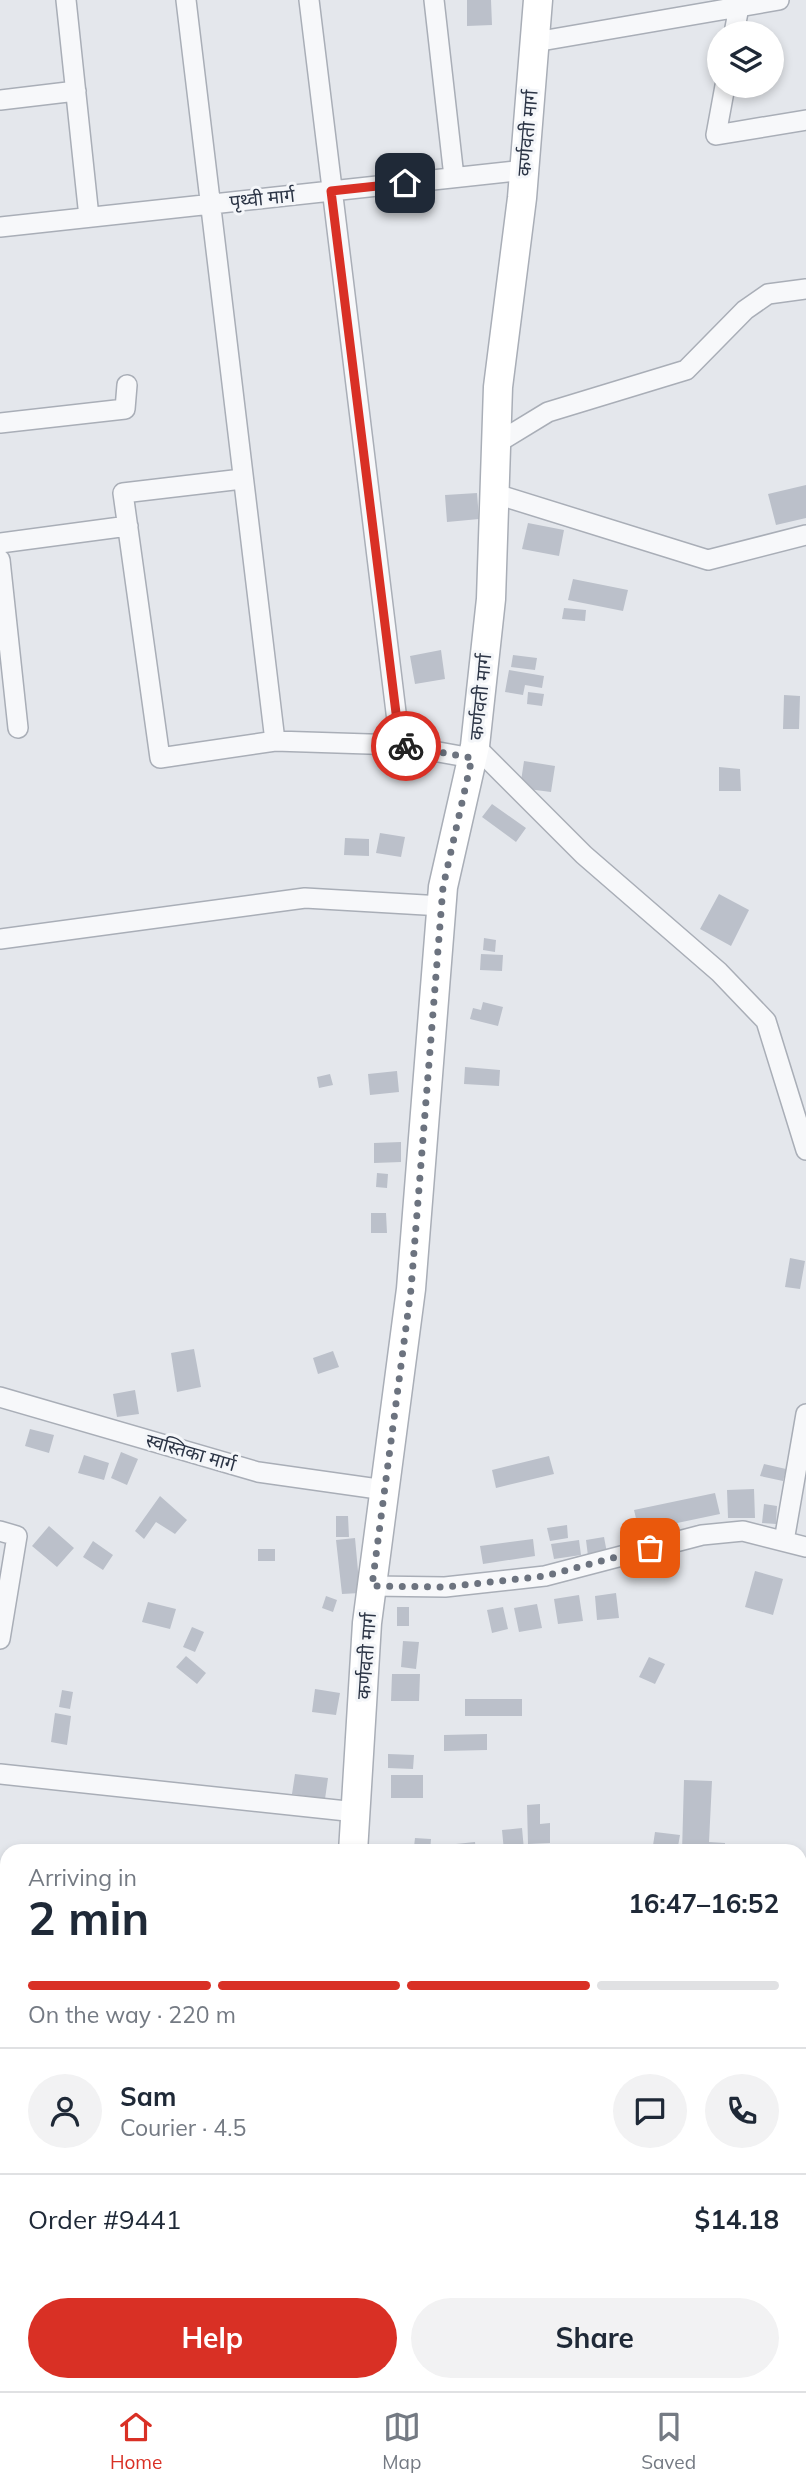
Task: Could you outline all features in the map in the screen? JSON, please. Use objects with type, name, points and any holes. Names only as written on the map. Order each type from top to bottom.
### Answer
[{"type":"main road","name":"कर्णवती मार्ग","points":[[354,1844],[372,1586],[411,1289],[442,905],[474,752],[491,599],[498,387],[524,170],[538,0]]},
{"type":"street","points":[[66,0],[89,217]]},
{"type":"street","points":[[186,0],[275,741]]},
{"type":"street","points":[[309,0],[400,745]]},
{"type":"street","points":[[435,0],[454,177]]},
{"type":"street","points":[[535,42],[779,0]]},
{"type":"street","points":[[736,21],[739,7]]},
{"type":"street","points":[[0,100],[76,91]]},
{"type":"street","points":[[723,98],[716,135],[806,120]]},
{"type":"street","name":"पृथ्वी मार्ग","points":[[0,227],[524,170]]},
{"type":"street","points":[[497,443],[548,412],[686,370],[745,310],[768,293],[806,289]]},
{"type":"street","points":[[0,423],[125,409],[127,385]]},
{"type":"street","points":[[242,479],[123,493],[160,758],[275,741],[400,745],[474,752],[584,855],[719,972],[766,1021],[806,1150]]},
{"type":"street","points":[[496,494],[708,560],[806,535]]},
{"type":"street","points":[[0,543],[128,526]]},
{"type":"street","points":[[0,560],[6,667],[18,728]]},
{"type":"street","points":[[0,939],[305,898],[442,905]]},
{"type":"street","name":"स्वस्तिका मार्ग","points":[[0,1397],[258,1472],[385,1490]]},
{"type":"street","points":[[784,1541],[806,1414]]},
{"type":"street","points":[[0,1531],[17,1536],[0,1639]]},
{"type":"street","points":[[372,1586],[445,1587],[545,1576],[702,1535],[743,1531],[806,1546]]},
{"type":"street","points":[[0,1773],[356,1812]]},
{"type":"building","points":[[467,0],[491,0],[492,25],[467,26]]},
{"type":"building","points":[[806,485],[806,518],[776,525],[768,494]]},
{"type":"building","points":[[477,493],[479,519],[447,522],[445,495]]},
{"type":"building","points":[[528,523],[564,530],[559,556],[522,549]]},
{"type":"building","points":[[573,579],[628,590],[623,611],[568,600]]},
{"type":"building","points":[[564,608],[586,610],[585,621],[562,619]]},
{"type":"building","points":[[441,650],[445,679],[415,684],[410,656]]},
{"type":"building","points":[[513,655],[537,658],[535,670],[511,667]]},
{"type":"building","points":[[509,670],[544,676],[542,688],[525,685],[523,695],[505,692]]},
{"type":"building","points":[[528,692],[544,694],[542,706],[527,704]]},
{"type":"building","points":[[784,695],[800,696],[799,729],[783,729]]},
{"type":"building","points":[[524,761],[555,766],[551,792],[520,788]]},
{"type":"building","points":[[719,767],[740,769],[741,791],[719,791]]},
{"type":"building","points":[[492,804],[526,828],[516,842],[482,817]]},
{"type":"building","points":[[380,833],[405,837],[401,857],[376,853]]},
{"type":"building","points":[[345,838],[369,839],[369,856],[344,855]]},
{"type":"building","points":[[719,894],[749,910],[731,946],[700,929]]},
{"type":"building","points":[[484,938],[496,940],[495,952],[483,950]]},
{"type":"building","points":[[481,954],[503,955],[502,971],[480,970]]},
{"type":"building","points":[[483,1002],[503,1007],[498,1026],[470,1019],[473,1008],[481,1010]]},
{"type":"building","points":[[465,1067],[500,1070],[499,1086],[464,1084]]},
{"type":"building","points":[[397,1071],[399,1092],[370,1095],[368,1074]]},
{"type":"building","points":[[330,1074],[333,1085],[319,1088],[317,1077]]},
{"type":"building","points":[[401,1142],[401,1162],[374,1163],[374,1143]]},
{"type":"building","points":[[377,1173],[388,1174],[387,1188],[376,1187]]},
{"type":"building","points":[[371,1213],[386,1213],[387,1233],[371,1233]]},
{"type":"building","points":[[790,1258],[805,1261],[800,1289],[785,1287]]},
{"type":"building","points":[[194,1349],[201,1387],[177,1392],[171,1353]]},
{"type":"building","points":[[333,1351],[339,1367],[318,1374],[313,1358]]},
{"type":"building","points":[[135,1390],[139,1414],[117,1417],[113,1394]]},
{"type":"building","points":[[30,1429],[54,1435],[49,1453],[25,1446]]},
{"type":"building","points":[[121,1452],[138,1459],[127,1485],[111,1478]]},
{"type":"building","points":[[84,1455],[109,1463],[104,1480],[78,1473]]},
{"type":"building","points":[[549,1456],[554,1474],[496,1488],[492,1470]]},
{"type":"building","points":[[764,1464],[786,1469],[783,1481],[760,1476]]},
{"type":"building","points":[[754,1489],[755,1518],[728,1518],[727,1490]]},
{"type":"building","points":[[715,1493],[720,1514],[639,1531],[634,1510]]},
{"type":"building","points":[[160,1496],[187,1520],[175,1534],[156,1522],[144,1539],[135,1531]]},
{"type":"building","points":[[764,1504],[777,1506],[776,1524],[762,1523]]},
{"type":"building","points":[[336,1516],[348,1516],[349,1537],[336,1537]]},
{"type":"building","points":[[567,1525],[568,1538],[550,1541],[547,1528]]},
{"type":"building","points":[[49,1526],[74,1548],[57,1567],[32,1546]]},
{"type":"building","points":[[604,1537],[607,1553],[588,1556],[586,1540]]},
{"type":"building","points":[[355,1538],[360,1593],[342,1594],[336,1540]]},
{"type":"building","points":[[533,1539],[535,1556],[483,1564],[480,1546]]},
{"type":"building","points":[[579,1540],[581,1555],[554,1559],[551,1544]]},
{"type":"building","points":[[93,1541],[113,1555],[103,1570],[83,1557]]},
{"type":"building","points":[[258,1549],[275,1549],[275,1561],[258,1561]]},
{"type":"building","points":[[755,1571],[783,1579],[773,1615],[745,1607]]},
{"type":"building","points":[[616,1593],[619,1618],[597,1620],[595,1596]]},
{"type":"building","points":[[579,1595],[583,1621],[558,1624],[554,1599]]},
{"type":"building","points":[[326,1596],[337,1600],[333,1612],[322,1608]]},
{"type":"building","points":[[148,1602],[176,1609],[170,1629],[142,1622]]},
{"type":"building","points":[[537,1604],[542,1628],[519,1632],[514,1608]]},
{"type":"building","points":[[397,1607],[409,1607],[409,1626],[397,1626]]},
{"type":"building","points":[[503,1607],[508,1629],[492,1633],[487,1610]]},
{"type":"building","points":[[192,1627],[204,1632],[195,1652],[183,1647]]},
{"type":"building","points":[[403,1641],[419,1642],[416,1669],[401,1667]]},
{"type":"building","points":[[186,1656],[206,1673],[197,1684],[176,1667]]},
{"type":"building","points":[[649,1657],[665,1664],[655,1684],[639,1677]]},
{"type":"building","points":[[392,1674],[420,1674],[419,1701],[391,1701]]},
{"type":"building","points":[[315,1689],[340,1693],[336,1715],[312,1712]]},
{"type":"building","points":[[62,1690],[73,1692],[70,1709],[59,1707]]},
{"type":"building","points":[[465,1699],[522,1699],[522,1716],[465,1716]]},
{"type":"building","points":[[55,1713],[71,1716],[67,1745],[51,1742]]},
{"type":"building","points":[[487,1734],[487,1750],[444,1751],[444,1735]]},
{"type":"building","points":[[388,1754],[414,1755],[413,1769],[388,1768]]},
{"type":"building","points":[[295,1774],[328,1778],[325,1799],[292,1794]]},
{"type":"building","points":[[391,1775],[423,1775],[423,1798],[391,1798]]},
{"type":"building","points":[[684,1780],[712,1781],[709,1842],[725,1844],[682,1844]]},
{"type":"building","points":[[540,1804],[540,1824],[550,1823],[550,1843],[528,1844],[527,1805]]},
{"type":"building","points":[[522,1828],[523,1844],[503,1844],[502,1830]]},
{"type":"building","points":[[655,1832],[680,1835],[678,1844],[653,1844]]},
{"type":"building","points":[[415,1838],[431,1839],[431,1844],[414,1844]]},
{"type":"way so far","points":[[406,746],[472,758],[443,887],[411,1289],[372,1586],[445,1587],[545,1576],[650,1548]]},
{"type":"route","points":[[405,183],[331,191],[400,745],[406,746]]}]
